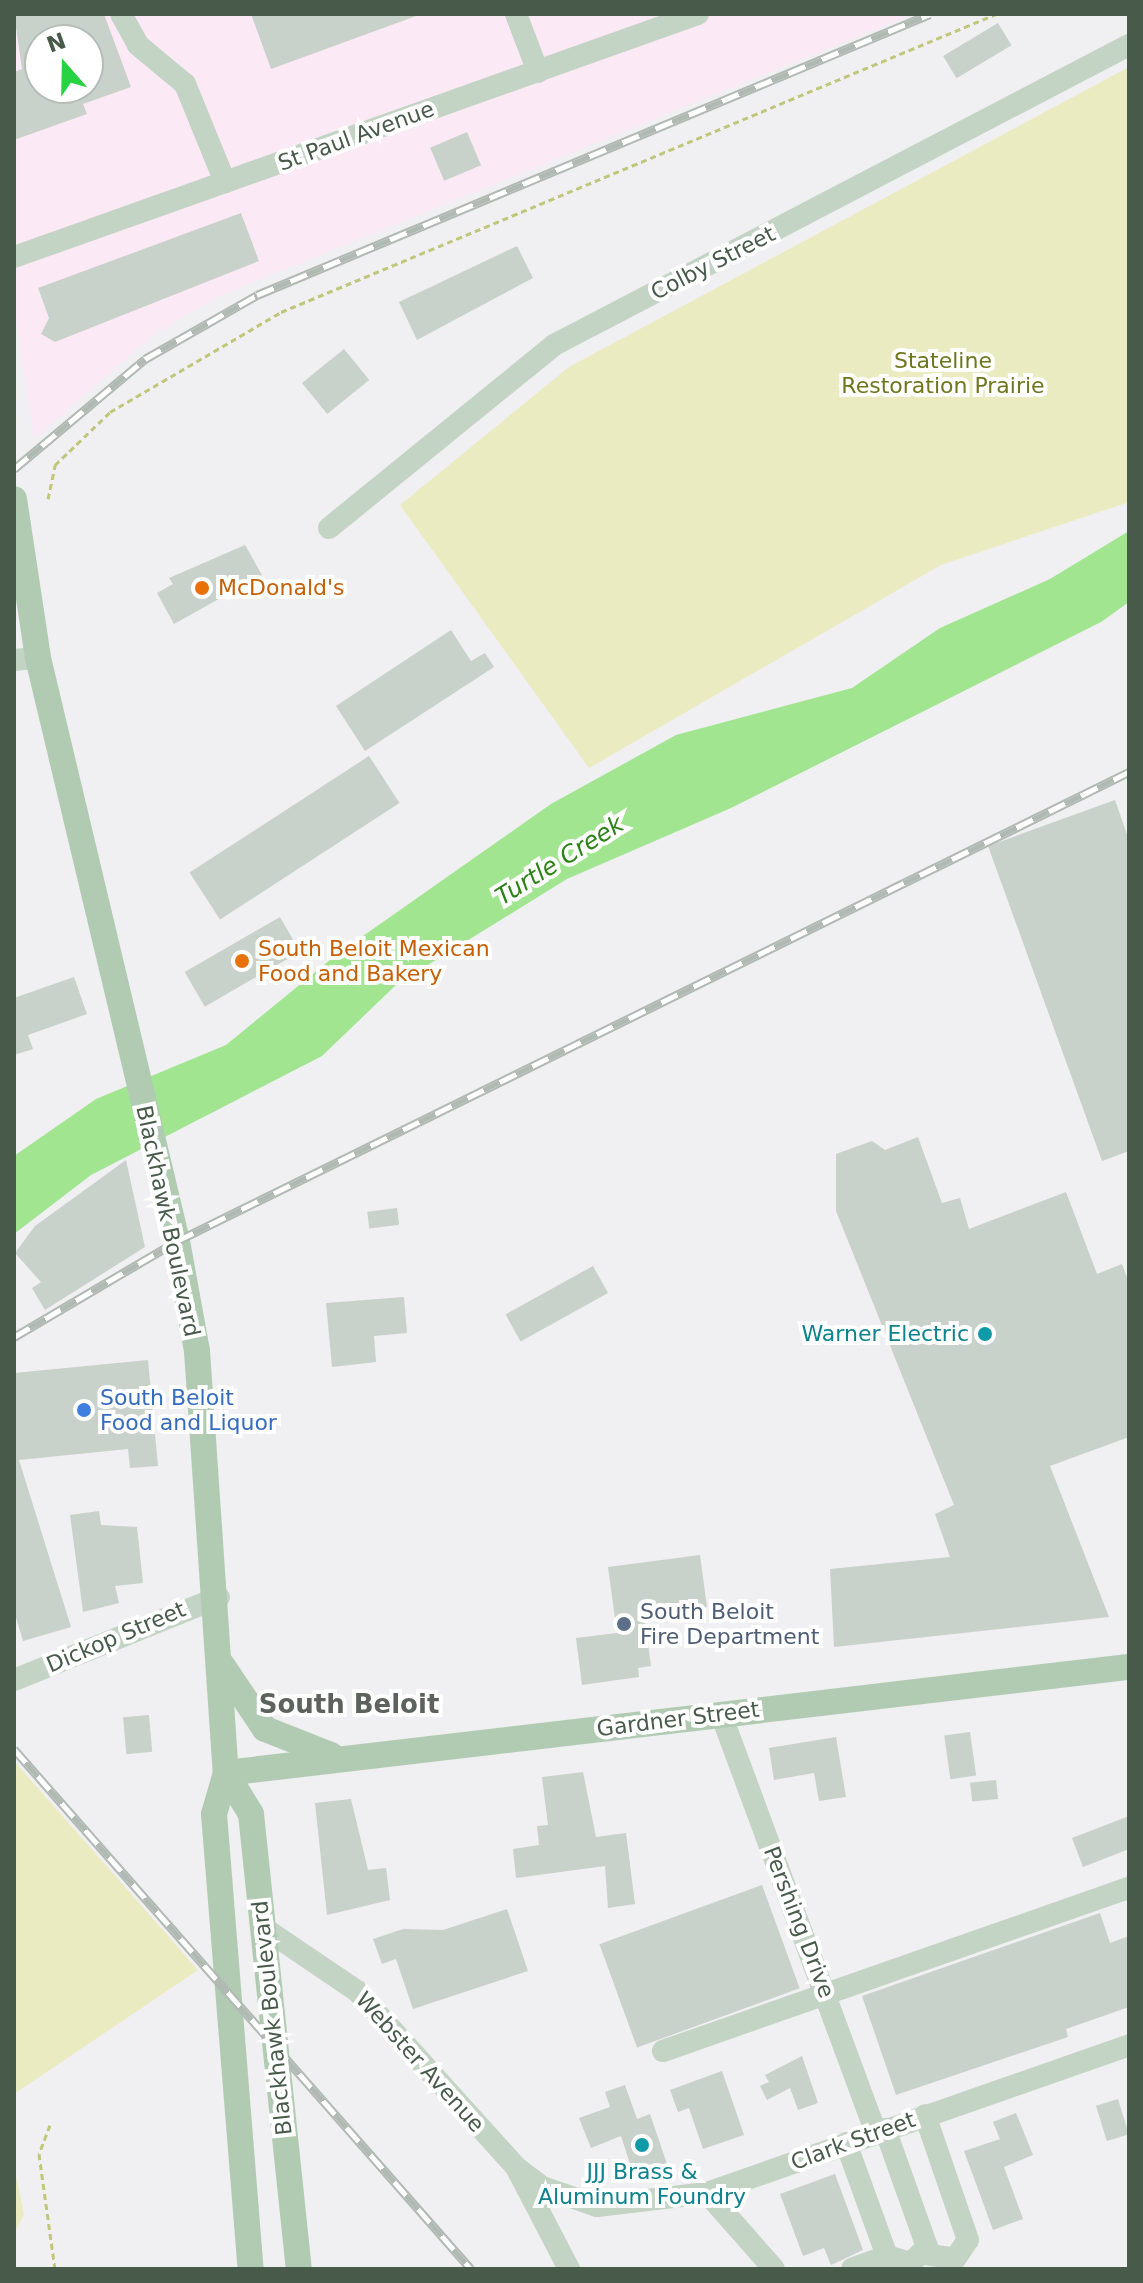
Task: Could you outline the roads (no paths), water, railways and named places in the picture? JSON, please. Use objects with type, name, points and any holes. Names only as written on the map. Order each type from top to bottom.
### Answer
[{"type":"main road","name":"Blackhawk Boulevard","points":[[14,499],[26,659],[63,773],[155,1151],[197,1351],[219,1597],[226,1773],[214,1814],[251,2269]]},
{"type":"main road","points":[[222,1665],[265,1729],[339,1758]]},
{"type":"main road","name":"Gardner Street","points":[[226,1773],[1129,1667]]},
{"type":"main road","name":"Blackhawk Boulevard","points":[[226,1773],[251,1814],[299,2269]]},
{"type":"street","points":[[121,14],[138,45],[185,84],[225,182]]},
{"type":"street","points":[[516,14],[538,72]]},
{"type":"street","name":"St Paul Avenue","points":[[14,257],[698,14]]},
{"type":"street","name":"Colby Street","points":[[329,528],[554,345],[1129,45]]},
{"type":"street","name":"Dickop Street","points":[[14,1680],[219,1597]]},
{"type":"street","name":"Pershing Drive","points":[[721,1714],[881,2130],[925,2254]]},
{"type":"street","points":[[663,2051],[826,1991],[1129,1888]]},
{"type":"street","name":"Webster Avenue","points":[[264,1928],[357,1991],[517,2168],[571,2200]]},
{"type":"street","name":"Clark Street","points":[[571,2200],[632,2207],[707,2193],[1129,2045]]},
{"type":"street","points":[[846,2143],[887,2256],[903,2264],[925,2254],[955,2259],[968,2240],[925,2115]]},
{"type":"street","points":[[517,2168],[569,2269]]},
{"type":"street","points":[[707,2193],[774,2269]]},
{"type":"street","points":[[852,2269],[887,2256]]},
{"type":"water","name":"Turtle Creek","points":[[1129,531],[1129,602],[1101,622],[731,808],[567,879],[397,984],[322,1056],[91,1175],[14,1234],[14,1156],[96,1099],[226,1045],[336,955],[551,804],[676,735],[852,688],[940,628],[1050,579]]},
{"type":"railway","points":[[14,469],[145,359],[257,295],[930,14]]},
{"type":"railway","points":[[14,1337],[177,1241],[1129,772]]},
{"type":"railway","points":[[14,1749],[471,2269]]},
{"type":"place","name":"McDonald's","points":[[202,588]]},
{"type":"place","name":"South Beloit Mexican Food and Bakery","points":[[242,961]]},
{"type":"place","name":"Warner Electric","points":[[985,1334]]},
{"type":"place","name":"South Beloit Food and Liquor","points":[[84,1410]]},
{"type":"place","name":"South Beloit Fire Department","points":[[624,1624]]},
{"type":"place","name":"JJJ Brass & Aluminum Foundry","points":[[642,2145]]},
{"type":"district","name":"South Beloit","points":[[349,1705]]},
{"type":"park label","name":"Stateline Restoration Prairie","points":[[943,372]]}]
